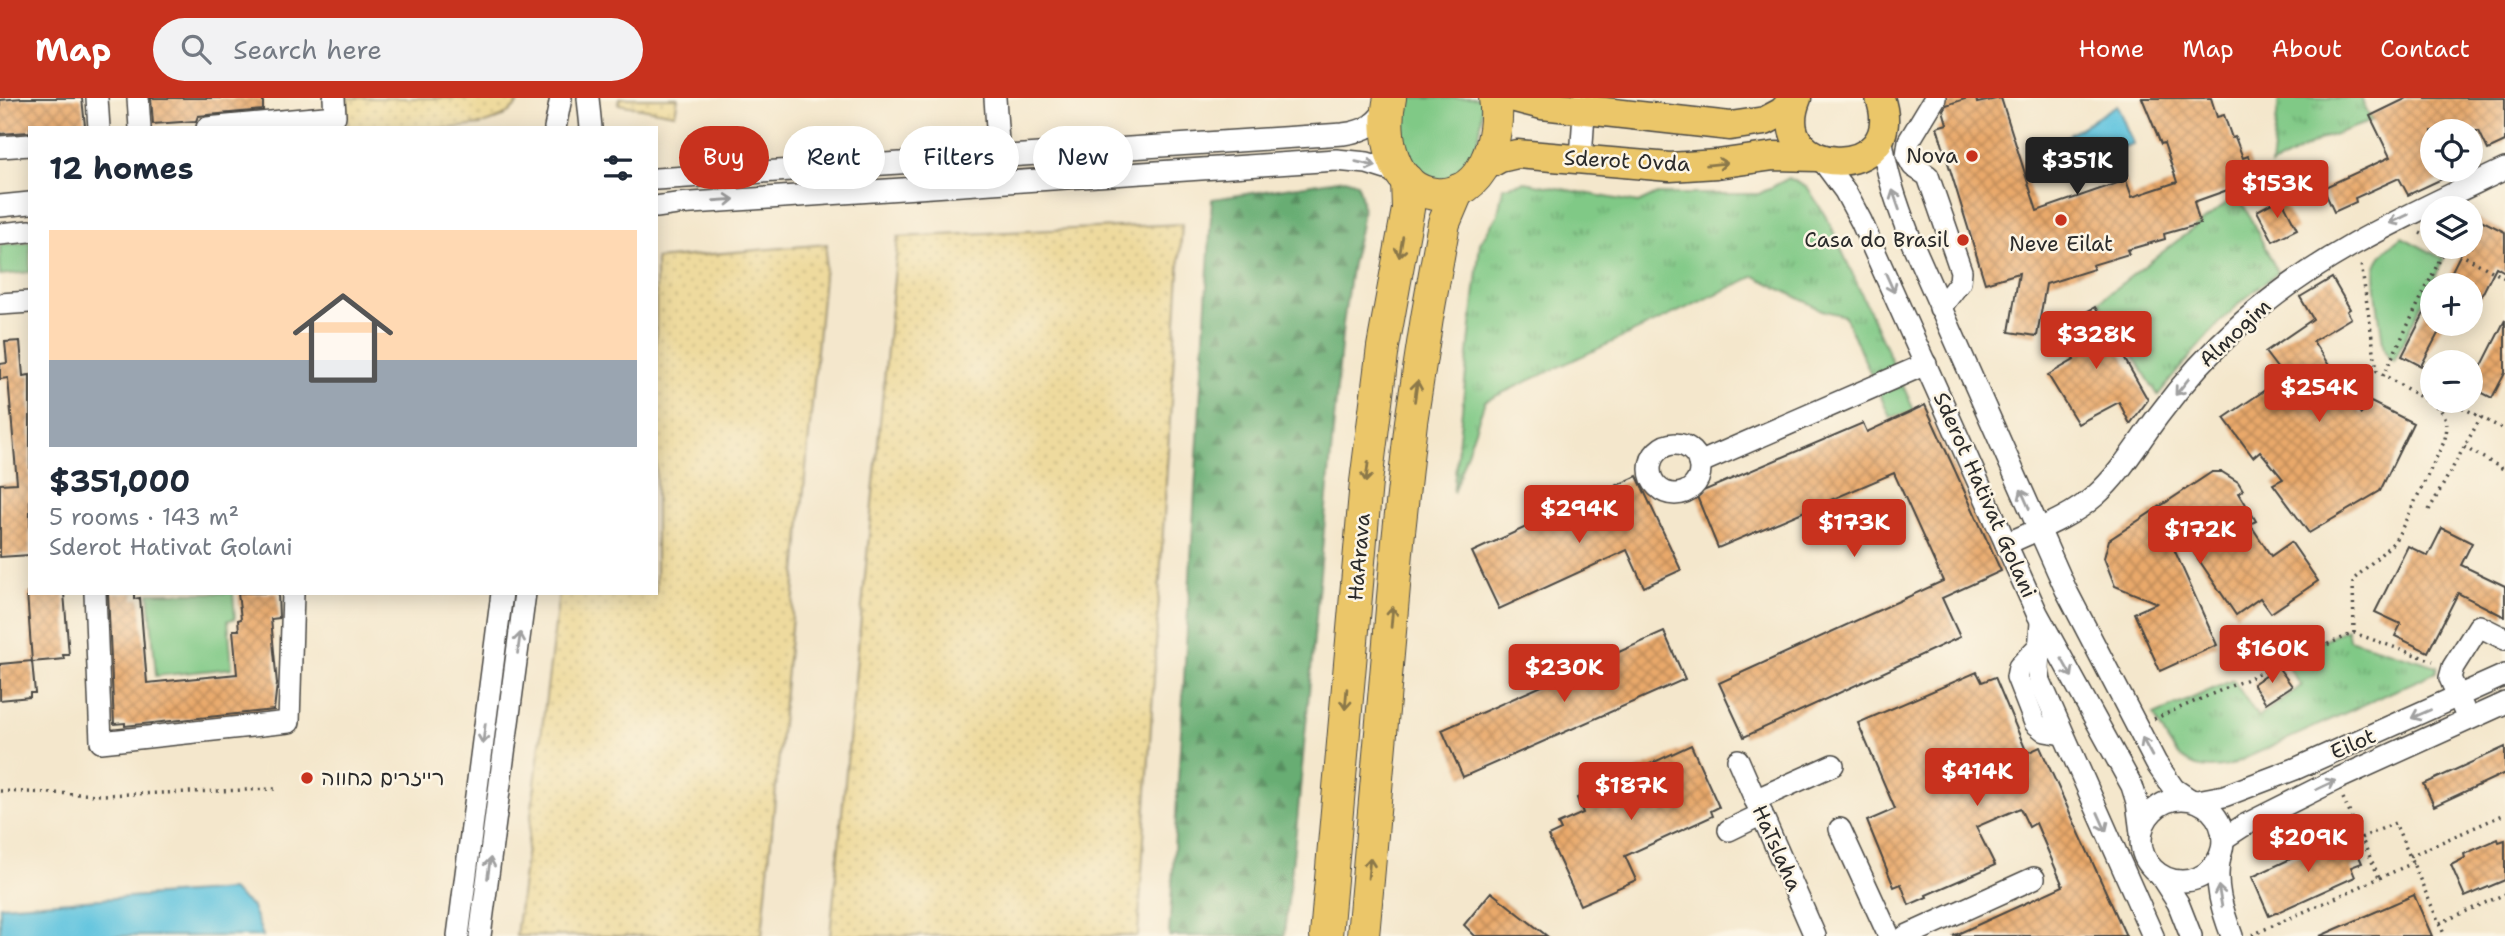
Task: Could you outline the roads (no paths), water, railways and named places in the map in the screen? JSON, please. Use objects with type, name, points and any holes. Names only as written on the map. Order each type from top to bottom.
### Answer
[{"type":"highway","points":[[1390,99],[1387,116],[1389,145],[1404,177],[1425,192],[1436,195],[1458,190],[1468,184],[1482,168],[1494,138],[1495,98]]},
{"type":"highway","name":"HaArava","points":[[1326,936],[1363,512],[1383,347],[1408,209],[1404,177]]},
{"type":"highway","name":"HaArava","points":[[1363,936],[1398,541],[1414,399],[1444,223],[1458,190]]},
{"type":"main road","name":"Sderot Ovda","points":[[1515,98],[1542,105],[1585,104],[1713,125],[1744,126],[1773,117],[1796,98]]},
{"type":"main road","points":[[1796,98],[1793,118],[1797,136],[1807,150],[1820,158]]},
{"type":"main road","name":"Sderot Ovda","points":[[1482,168],[1500,158],[1517,154],[1670,167],[1774,156],[1820,158],[1839,162],[1857,159],[1872,148],[1881,119],[1895,98]]},
{"type":"street","points":[[97,98],[99,126]]},
{"type":"street","points":[[138,98],[140,126]]},
{"type":"street","points":[[228,126],[335,116],[334,98]]},
{"type":"street","points":[[555,126],[561,98]]},
{"type":"street","points":[[588,98],[591,126]]},
{"type":"street","points":[[995,98],[997,126]]},
{"type":"street","points":[[1935,98],[1909,141],[1908,155],[1913,166],[1928,176],[1961,271],[1960,282],[1940,308]]},
{"type":"street","points":[[1019,156],[1350,133],[1373,125],[1390,99]]},
{"type":"street","points":[[1581,159],[1585,104]]},
{"type":"street","name":"Sderot Hativat Golani","points":[[1881,119],[1883,153],[1891,186],[1910,238],[2069,597],[2165,778],[2174,789],[2193,800]]},
{"type":"street","points":[[0,147],[28,145]]},
{"type":"street","name":"Sderot Hativat Golani","points":[[1820,158],[1840,183],[1861,221],[2041,620],[2132,786],[2141,833]]},
{"type":"street","points":[[658,207],[1336,160],[1367,163],[1404,177]]},
{"type":"street","points":[[658,179],[899,163]]},
{"type":"street","name":"Almogim","points":[[2006,544],[2077,509],[2097,494],[2196,370],[2243,322],[2303,275],[2358,240],[2505,169]]},
{"type":"street","points":[[0,206],[28,203]]},
{"type":"street","points":[[0,234],[28,231]]},
{"type":"street","points":[[0,304],[28,302]]},
{"type":"street","points":[[1699,463],[1926,364]]},
{"type":"street","points":[[94,595],[101,742],[289,722],[293,595]]},
{"type":"street","points":[[458,936],[502,595]]},
{"type":"street","points":[[480,936],[525,595]]},
{"type":"street","points":[[2041,620],[2039,646],[2019,667],[2017,677],[2035,723],[2045,731],[2062,734],[2153,936]]},
{"type":"street","points":[[2468,720],[2450,678],[2453,667],[2479,626],[2505,639]]},
{"type":"street","name":"Eilot","points":[[2193,800],[2218,798],[2295,769],[2505,675]]},
{"type":"street","name":"Eilot","points":[[2222,847],[2243,826],[2335,780],[2505,703]]},
{"type":"street","name":"HaTslaha","points":[[1738,761],[1815,936]]},
{"type":"street","points":[[1729,830],[1758,807],[1833,765]]},
{"type":"street","points":[[2191,936],[2178,903],[2160,875],[2148,864],[2140,841],[2146,818],[2158,806],[2173,799],[2193,800],[2215,816],[2222,847],[2217,874],[2218,890],[2231,936]]},
{"type":"street","points":[[1840,829],[1889,936]]},
{"type":"street","points":[[2160,875],[2174,880],[2199,878],[2212,868],[2222,847]]},
{"type":"street","points":[[1906,936],[2034,878]]},
{"type":"water","points":[[2117,105],[2133,144],[2061,168],[2052,146]]},
{"type":"water","points":[[231,890],[252,907],[263,936],[0,936],[0,906]]},
{"type":"place","name":"Nova","points":[[1972,156]]},
{"type":"place","name":"Neve Eilat","points":[[2061,220]]},
{"type":"place","name":"Casa do Brasil","points":[[1963,240]]},
{"type":"place","name":"רייזרים בחווה","points":[[307,778]]}]
